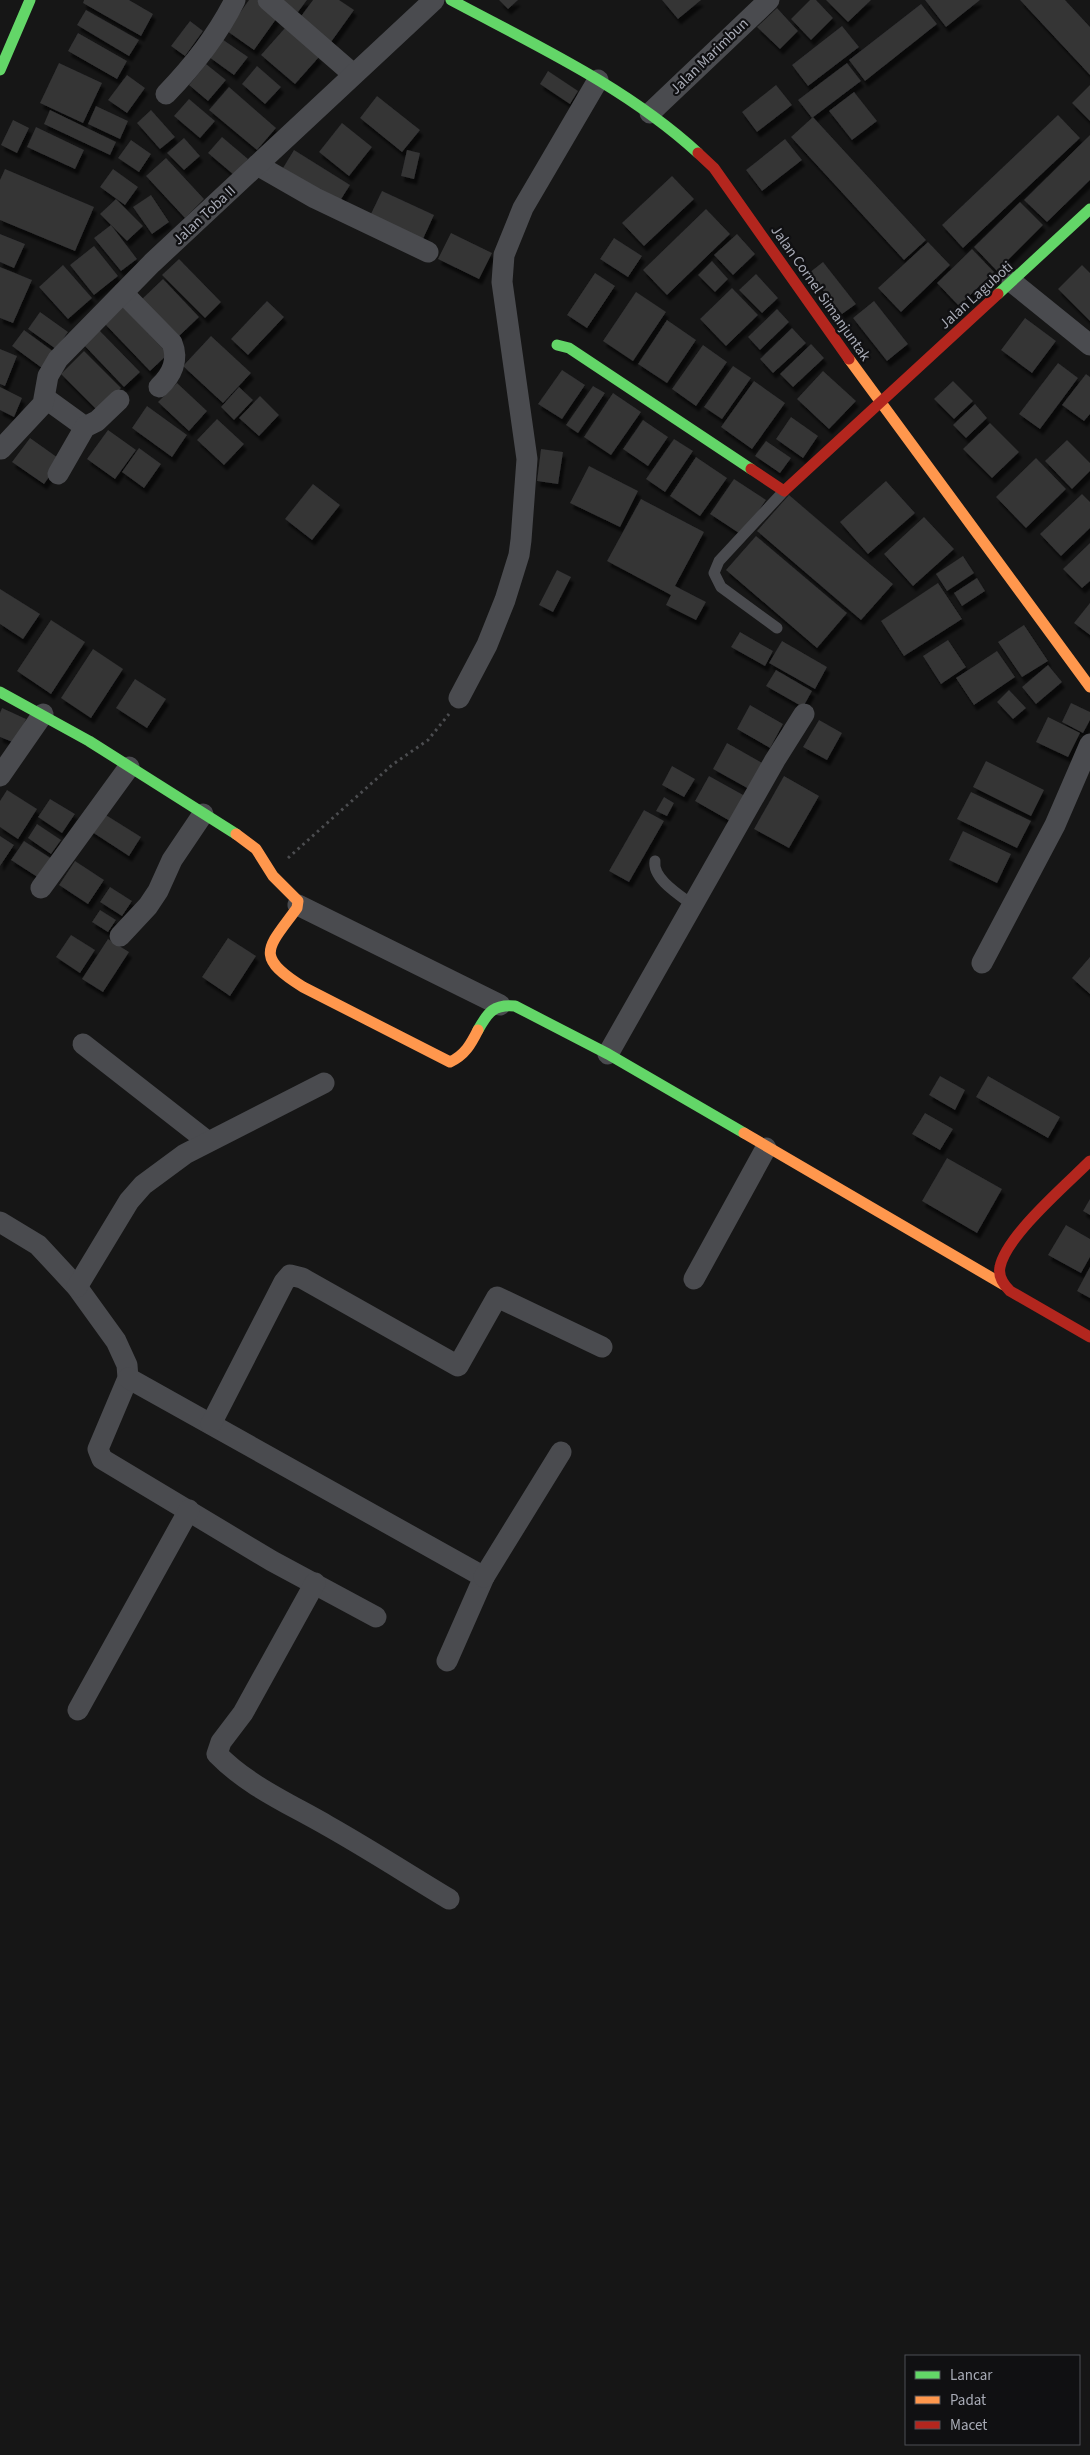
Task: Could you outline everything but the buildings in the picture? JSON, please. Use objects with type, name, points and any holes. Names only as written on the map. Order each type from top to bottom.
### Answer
[{"type":"street","points":[[0,70],[8,30],[30,0]]},
{"type":"street","points":[[166,94],[196,62],[212,40],[235,0]]},
{"type":"street","points":[[268,0],[353,74]]},
{"type":"street","name":"Jalan Toba II","points":[[1,449],[33,415],[45,398],[48,376],[58,359],[123,292],[434,0]]},
{"type":"street","name":"Jalan Cornel Simanjuntak","points":[[452,0],[598,80],[650,113],[684,140],[714,168],[880,402],[1090,687]]},
{"type":"street","name":"Jalan Marimbun","points":[[650,113],[769,0]]},
{"type":"street","points":[[459,698],[487,645],[505,600],[519,555],[521,540],[527,459],[502,282],[504,255],[523,208],[598,80]]},
{"type":"street","points":[[257,165],[315,198],[428,252]]},
{"type":"street","name":"Jalan Laguboti","points":[[784,491],[1090,209]]},
{"type":"street","points":[[1012,282],[1090,345]]},
{"type":"street","points":[[123,292],[172,343],[176,352],[174,364],[167,380],[159,387]]},
{"type":"street","points":[[558,345],[569,348],[784,491]]},
{"type":"street","points":[[45,398],[85,427]]},
{"type":"street","points":[[58,474],[85,427],[106,414],[119,400]]},
{"type":"street","points":[[0,692],[43,714],[251,845],[279,883],[295,896],[298,905],[500,1005]]},
{"type":"street","points":[[0,776],[43,714]]},
{"type":"street","points":[[608,1054],[694,906],[775,760],[804,714]]},
{"type":"street","points":[[982,963],[1029,876],[1090,744]]},
{"type":"street","points":[[41,888],[128,767]]},
{"type":"street","points":[[120,936],[148,906],[158,891],[172,860],[203,814]]},
{"type":"street","points":[[298,905],[269,948],[270,959],[275,965],[284,974],[303,987],[446,1061],[454,1061],[464,1054],[491,1011],[500,1005],[508,1004],[515,1006],[608,1054],[1090,1337]]},
{"type":"street","points":[[82,1044],[207,1142]]},
{"type":"street","points":[[77,1287],[129,1201],[142,1184],[185,1154],[324,1083]]},
{"type":"street","points":[[694,1279],[766,1148]]},
{"type":"street","points":[[1004,1285],[1000,1266],[1009,1249],[1036,1215],[1090,1161]]},
{"type":"street","points":[[0,1222],[38,1245],[77,1287],[116,1341],[127,1365],[128,1378],[98,1449],[99,1456],[107,1464],[189,1510],[272,1561],[376,1617]]},
{"type":"street","points":[[211,1424],[284,1282],[290,1275],[302,1278],[458,1366],[497,1297],[602,1347]]},
{"type":"street","points":[[128,1378],[484,1577]]},
{"type":"street","points":[[447,1661],[484,1577],[561,1452]]},
{"type":"street","points":[[78,1710],[189,1510]]},
{"type":"street","points":[[315,1583],[243,1713],[221,1742],[217,1754],[231,1768],[264,1791],[329,1827],[449,1899]]},
{"type":"lane","points":[[777,628],[721,587],[714,573],[719,561],[784,491]]},
{"type":"lane","points":[[655,861],[655,870],[660,878],[694,906]]},
{"type":"path","points":[[271,873],[392,765],[428,740],[440,727],[459,698]]},
{"type":"traffic: fast","points":[[0,70],[30,0]]},
{"type":"traffic: fast","points":[[451,0],[548,51],[611,88],[670,129],[698,153]]},
{"type":"traffic: fast","points":[[998,294],[1090,209]]},
{"type":"traffic: fast","points":[[557,345],[569,348],[751,469]]},
{"type":"traffic: fast","points":[[0,692],[89,741],[236,834]]},
{"type":"traffic: fast","points":[[478,1030],[492,1011],[502,1006],[515,1006],[608,1054],[744,1133]]},
{"type":"traffic: slow","points":[[849,359],[1090,687]]},
{"type":"traffic: slow","points":[[236,834],[256,849],[273,876],[298,901],[297,908],[273,942],[270,951],[271,959],[287,976],[303,987],[450,1062],[467,1049],[478,1030]]},
{"type":"traffic: slow","points":[[744,1133],[1004,1285]]},
{"type":"traffic: jam","points":[[698,153],[714,168],[849,359]]},
{"type":"traffic: jam","points":[[751,469],[784,491],[998,294]]},
{"type":"traffic: jam","points":[[1090,1161],[1025,1226],[1005,1254],[1000,1267],[1002,1280],[1010,1291],[1090,1337]]}]
